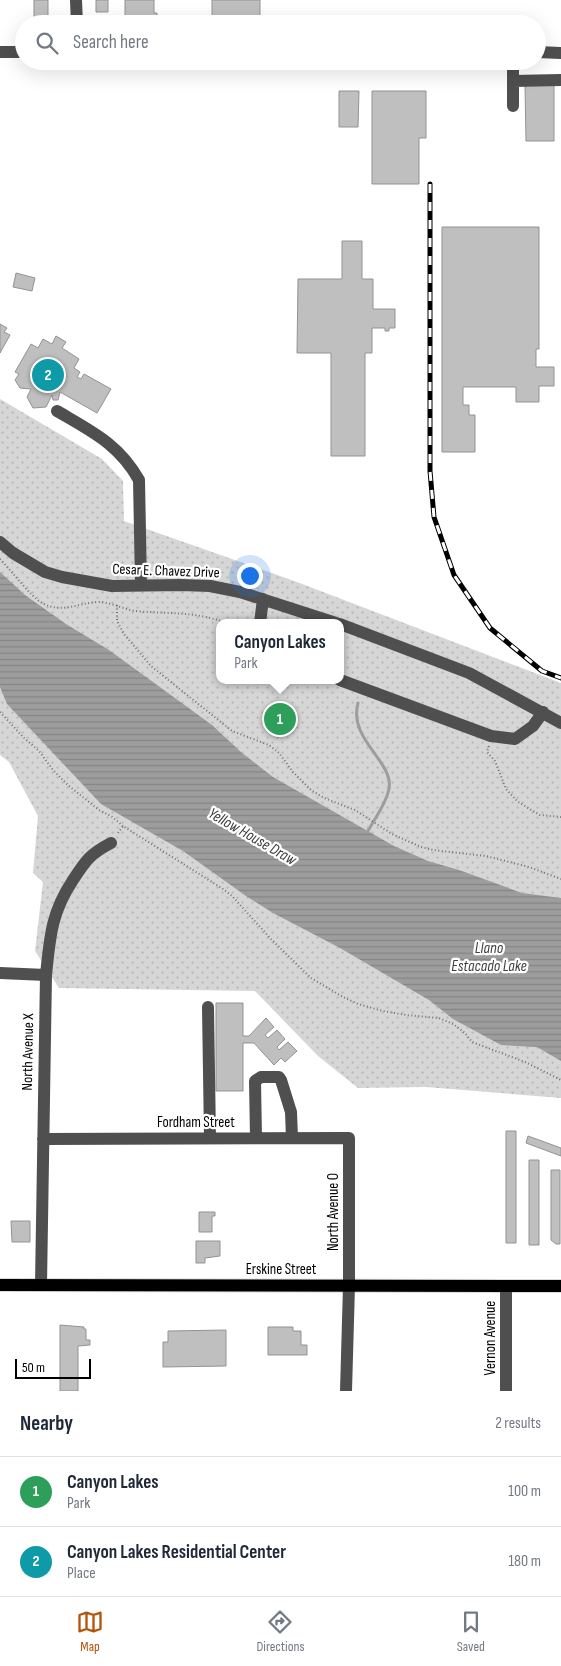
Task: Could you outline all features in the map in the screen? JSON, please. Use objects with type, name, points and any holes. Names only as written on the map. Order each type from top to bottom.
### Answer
[{"type":"main road","name":"Erskine Street","points":[[0,1285],[561,1286]]},
{"type":"street","points":[[76,0],[77,15]]},
{"type":"street","points":[[0,52],[15,52]]},
{"type":"street","points":[[546,52],[561,53]]},
{"type":"street","points":[[513,70],[513,106]]},
{"type":"street","points":[[513,81],[561,80]]},
{"type":"street","points":[[57,411],[106,439],[131,466],[139,480],[141,586]]},
{"type":"street","name":"Cesar E. Chavez Drive","points":[[0,542],[13,553],[45,572],[62,578],[112,586],[210,586],[240,592],[324,619]]},
{"type":"street","points":[[260,619],[263,599]]},
{"type":"street","points":[[344,626],[469,673],[561,723]]},
{"type":"street","points":[[344,681],[491,736],[515,739],[533,726],[543,712]]},
{"type":"street","name":"North Avenue X","points":[[41,1285],[46,975],[51,932],[60,902],[86,860],[98,850],[112,843]]},
{"type":"street","points":[[0,973],[46,975]]},
{"type":"street","points":[[208,1007],[210,1138]]},
{"type":"street","points":[[256,1138],[255,1081],[261,1077],[279,1077],[282,1080],[291,1112],[292,1138]]},
{"type":"street","name":"Fordham Street","points":[[43,1139],[349,1138]]},
{"type":"street","name":"North Avenue O","points":[[346,1391],[349,1286],[349,1138]]},
{"type":"street","name":"Vernon Avenue","points":[[506,1286],[506,1391]]},
{"type":"path","points":[[0,559],[41,602],[55,608],[71,608],[99,602],[133,610],[195,614],[216,619]]},
{"type":"path","points":[[117,605],[117,621],[124,634],[151,666],[232,731],[269,746],[279,753],[300,781],[311,790],[324,798],[355,810],[392,834],[421,847],[486,856],[561,879]]},
{"type":"path","points":[[0,712],[39,751],[53,770],[69,786],[122,826],[232,896],[282,951],[311,978],[358,1004],[406,1015],[439,1018],[453,1024],[465,1033],[472,1042],[525,1062],[561,1080]]},
{"type":"path","points":[[491,736],[487,752],[495,761],[506,789],[518,802],[540,815],[561,817]]},
{"type":"path","points":[[112,843],[122,826]]},
{"type":"shaded area","points":[[0,399],[102,459],[123,481],[124,521],[297,582],[561,683],[561,1098],[426,1087],[358,1088],[318,1056],[255,991],[59,988],[35,951],[43,882],[33,873],[38,816],[9,762],[0,755]]},
{"type":"water","name":"Llano Estacado Lake","points":[[0,572],[25,595],[66,624],[109,650],[212,725],[242,753],[273,777],[394,846],[428,861],[522,893],[561,898],[561,1061],[537,1047],[501,1045],[453,1019],[429,1000],[340,948],[273,913],[183,851],[101,804],[7,704],[0,687]]},
{"type":"building","points":[[34,0],[48,0],[48,15],[34,15]]},
{"type":"building","points":[[96,0],[108,0],[108,12],[96,12]]},
{"type":"building","points":[[125,0],[154,0],[154,13],[157,13],[157,15],[125,15]]},
{"type":"building","points":[[212,0],[260,0],[260,15],[212,15]]},
{"type":"building","points":[[525,85],[554,85],[554,141],[526,141]]},
{"type":"building","points":[[339,91],[359,91],[358,127],[339,127]]},
{"type":"building","points":[[372,91],[426,91],[426,138],[419,138],[419,184],[372,184]]},
{"type":"building","points":[[442,227],[539,227],[539,349],[536,349],[536,367],[554,367],[554,386],[539,386],[539,402],[516,402],[516,387],[463,387],[463,405],[469,405],[469,415],[475,415],[475,452],[442,452]]},
{"type":"building","points":[[342,241],[362,241],[362,279],[373,279],[373,309],[395,309],[395,328],[389,328],[389,331],[385,331],[385,328],[372,328],[372,353],[365,353],[365,456],[331,456],[331,353],[297,353],[298,279],[342,279]]},
{"type":"building","points":[[16,273],[35,278],[32,291],[13,287]]},
{"type":"building","points":[[0,324],[7,328],[4,332],[10,335],[0,353]]},
{"type":"building","points":[[56,336],[66,342],[62,348],[79,359],[74,368],[80,372],[77,377],[81,379],[84,374],[111,389],[97,413],[60,392],[58,400],[53,400],[52,395],[46,407],[33,408],[27,397],[31,389],[20,388],[15,380],[19,374],[15,372],[31,344],[38,348],[43,339],[52,344]]},
{"type":"building","points":[[216,1003],[243,1003],[243,1036],[249,1036],[266,1018],[274,1027],[265,1035],[268,1038],[277,1030],[285,1039],[277,1047],[279,1050],[288,1042],[297,1051],[285,1062],[281,1058],[274,1065],[254,1043],[243,1043],[243,1091],[216,1091]]},
{"type":"building","points":[[506,1131],[516,1131],[516,1243],[506,1243]]},
{"type":"building","points":[[528,1136],[561,1148],[561,1156],[526,1143]]},
{"type":"building","points":[[529,1160],[539,1160],[539,1245],[529,1245]]},
{"type":"building","points":[[551,1170],[560,1170],[560,1244],[556,1244],[551,1240]]},
{"type":"building","points":[[199,1212],[215,1212],[215,1216],[212,1216],[212,1232],[199,1232]]},
{"type":"building","points":[[11,1221],[30,1221],[30,1242],[12,1242]]},
{"type":"building","points":[[196,1241],[220,1241],[220,1256],[205,1258],[205,1263],[196,1263]]},
{"type":"building","points":[[60,1325],[84,1327],[86,1329],[86,1340],[90,1340],[90,1345],[78,1346],[78,1391],[60,1391]]},
{"type":"building","points":[[268,1327],[293,1327],[293,1331],[301,1331],[301,1345],[307,1345],[307,1355],[268,1355]]},
{"type":"building","points":[[226,1330],[226,1366],[163,1367],[163,1342],[168,1342],[168,1331]]},
{"type":"waterway","points":[[358,703],[357,716],[359,728],[385,769],[389,779],[389,789],[385,800],[368,831]]},
{"type":"railway","points":[[430,184],[430,471],[434,517],[454,575],[490,628],[542,671],[561,678]]},
{"type":"place","name":"Canyon Lakes Residential Center","points":[[48,375]]},
{"type":"place","name":"Canyon Lakes","points":[[280,719]]},
{"type":"water label","name":"Yellow House Draw","points":[[252,837]]}]
